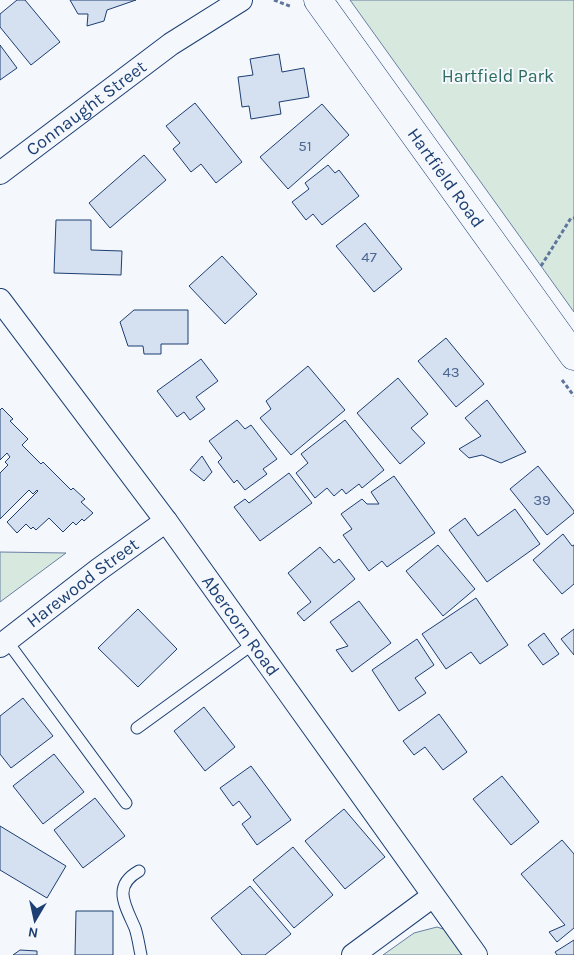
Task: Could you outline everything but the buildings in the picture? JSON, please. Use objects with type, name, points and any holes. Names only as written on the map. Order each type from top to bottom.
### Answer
[{"type":"street","name":"Connaught Street","points":[[171,44],[216,0]]},
{"type":"street","name":"Connaught Street","points":[[0,173],[171,44],[241,0]]},
{"type":"street","name":"Hartfield Road","points":[[318,0],[574,356]]},
{"type":"street","name":"Abercorn Road","points":[[0,300],[166,521],[476,955]]},
{"type":"street","name":"Harewood Street","points":[[3,644],[98,570],[166,521]]},
{"type":"street","points":[[353,955],[433,896]]},
{"type":"lane","points":[[3,644],[126,803]]},
{"type":"lane","points":[[137,728],[253,644]]},
{"type":"lane","points":[[139,870],[130,876],[123,885],[125,904],[137,935],[141,955]]},
{"type":"lane","points":[[146,955],[152,955]]},
{"type":"path","points":[[538,271],[571,218],[574,218]]},
{"type":"green space","name":"Hartfield Park","points":[[350,0],[574,0],[574,312]]},
{"type":"green space","points":[[0,552],[66,553],[0,602]]},
{"type":"green space","points":[[437,927],[449,931],[467,955],[383,955],[414,933]]}]
